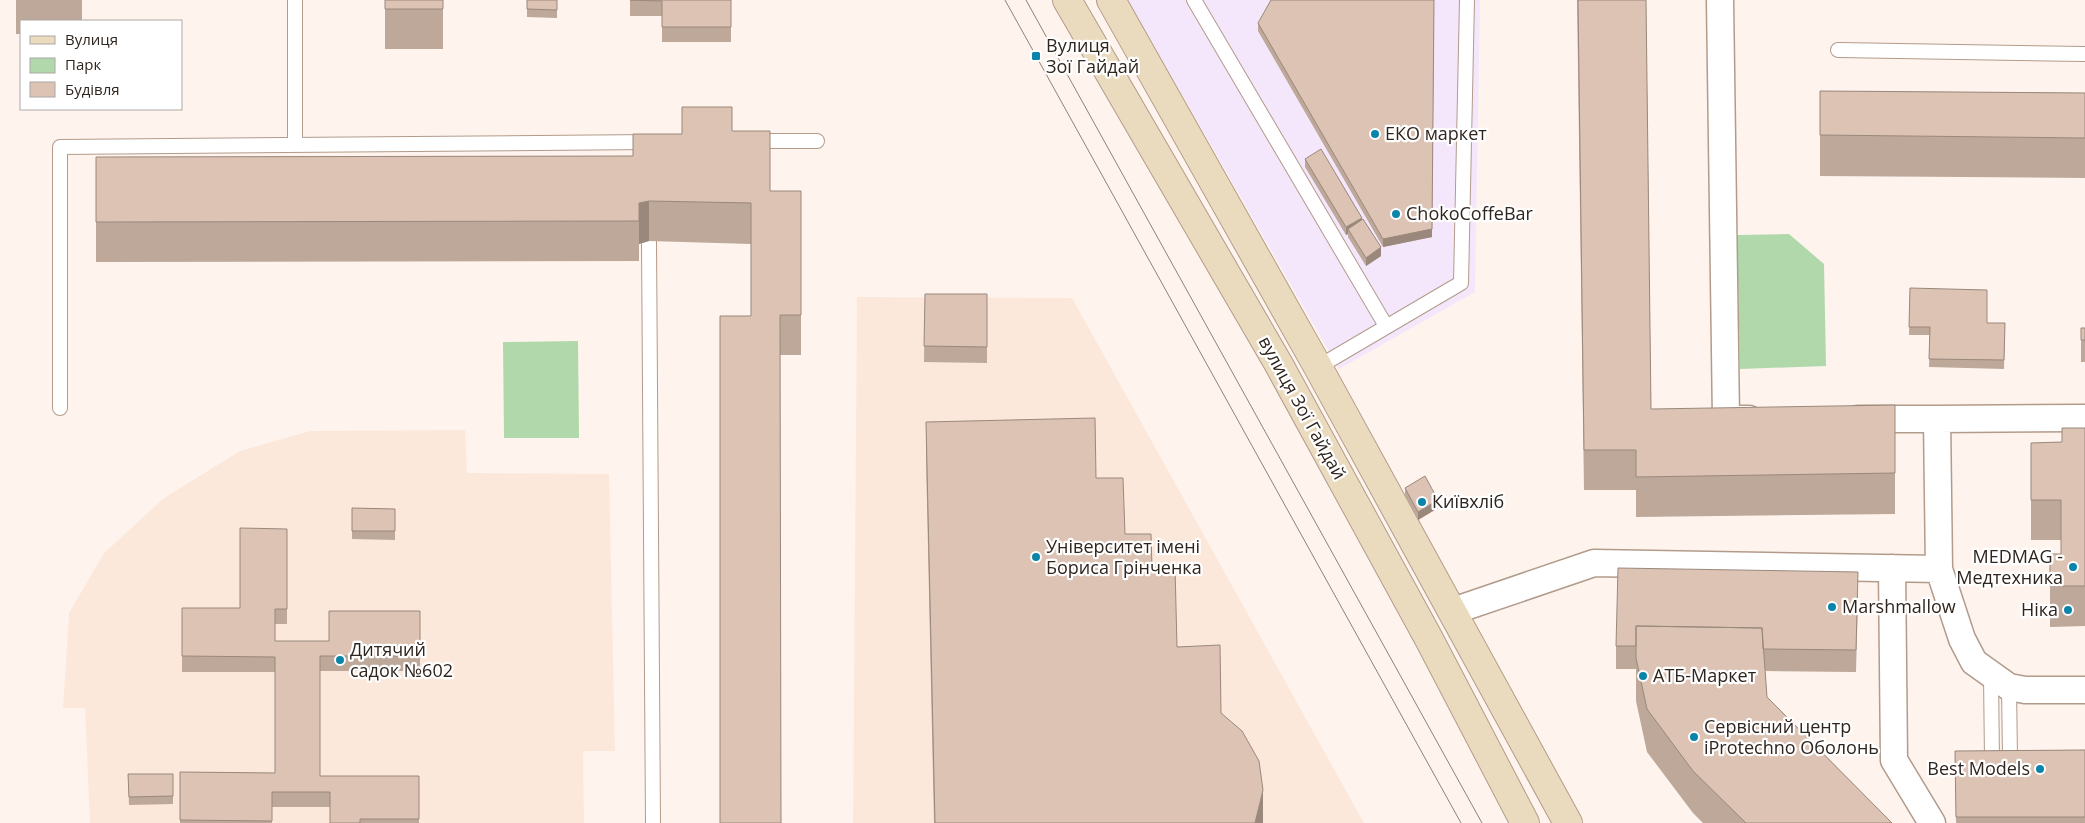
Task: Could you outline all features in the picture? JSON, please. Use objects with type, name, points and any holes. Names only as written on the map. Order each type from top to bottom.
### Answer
[{"type":"main road","name":"вулиця Зої Гайдай","points":[[1067,0],[1278,363],[1429,639],[1525,823]]},
{"type":"main road","name":"вулиця Зої Гайдай","points":[[1111,0],[1318,367],[1568,823]]},
{"type":"street","points":[[1720,0],[1726,419],[1774,419]]},
{"type":"street","points":[[1832,419],[2085,418]]},
{"type":"street","points":[[1938,419],[1939,569],[1962,639],[1974,662],[2000,681],[2025,690],[2085,690]]},
{"type":"street","points":[[1453,611],[1594,563],[1939,569]]},
{"type":"street","points":[[1892,568],[1894,760],[1932,823]]},
{"type":"lane","points":[[294,145],[295,0]]},
{"type":"lane","points":[[1194,0],[1386,326]]},
{"type":"lane","points":[[1318,367],[1461,283],[1466,0]]},
{"type":"lane","points":[[1838,50],[2085,54]]},
{"type":"lane","points":[[737,142],[816,141]]},
{"type":"lane","points":[[647,142],[647,159]]},
{"type":"lane","points":[[60,408],[60,147],[668,142]]},
{"type":"lane","points":[[649,241],[653,823]]},
{"type":"lane","points":[[1992,759],[2000,681]]},
{"type":"lane","points":[[2000,681],[2010,759]]},
{"type":"shaded area","points":[[1128,0],[1480,0],[1475,292],[1339,369]]},
{"type":"shaded area","name":"Університет імені Бориса Грінченка","points":[[857,297],[1072,298],[1364,823],[853,823]]},
{"type":"shaded area","name":"Дитячий садок №602","points":[[465,430],[467,473],[609,474],[615,751],[583,751],[584,823],[90,823],[85,708],[63,708],[69,613],[104,553],[164,498],[240,451],[310,431]]},
{"type":"green space","points":[[1789,234],[1824,264],[1826,366],[1740,369],[1737,235]]},
{"type":"green space","points":[[578,341],[579,438],[504,438],[503,342]]},
{"type":"building","points":[[385,0],[443,0],[443,9],[385,9]]},
{"type":"building","points":[[527,0],[557,0],[557,10],[527,9]]},
{"type":"building","points":[[630,0],[731,0],[731,27],[662,27],[662,1]]},
{"type":"building","name":"ЕКО маркет","points":[[1271,0],[1434,0],[1432,229],[1383,239],[1258,23]]},
{"type":"building","points":[[1578,0],[1646,0],[1651,409],[1895,405],[1895,473],[1636,477],[1636,450],[1584,450]]},
{"type":"building","points":[[1820,91],[2085,93],[2085,138],[1820,135]]},
{"type":"building","points":[[682,107],[732,107],[732,131],[770,131],[770,191],[801,191],[801,315],[780,315],[781,823],[720,823],[720,316],[751,316],[751,203],[649,201],[639,203],[639,221],[96,222],[96,157],[633,156],[633,134],[682,134]]},
{"type":"building","points":[[1321,149],[1362,218],[1346,227],[1305,159]]},
{"type":"building","points":[[1363,219],[1381,247],[1366,258],[1348,229]]},
{"type":"building","points":[[1910,288],[1987,290],[1987,323],[2005,323],[2004,360],[1929,359],[1930,327],[1909,327]]},
{"type":"building","points":[[925,294],[987,294],[987,347],[924,346]]},
{"type":"building","points":[[2081,328],[2085,328],[2085,340],[2081,340]]},
{"type":"building","points":[[1095,418],[1096,478],[1123,478],[1125,534],[1151,534],[1152,567],[1175,567],[1177,647],[1220,645],[1221,713],[1242,731],[1259,761],[1263,790],[1255,823],[935,823],[926,422]]},
{"type":"building","points":[[2062,428],[2085,428],[2085,586],[2050,586],[2050,554],[2061,554],[2061,500],[2031,500],[2031,443],[2062,442]]},
{"type":"building","points":[[1425,476],[1438,500],[1418,512],[1405,488]]},
{"type":"building","points":[[352,508],[395,509],[395,531],[352,531]]},
{"type":"building","points":[[240,528],[287,529],[287,609],[275,609],[275,641],[329,641],[329,611],[420,611],[420,656],[320,656],[320,776],[419,776],[419,819],[360,819],[360,823],[330,823],[330,792],[272,792],[272,821],[180,820],[180,772],[275,773],[275,657],[182,656],[182,608],[240,608]]},
{"type":"building","points":[[1618,568],[1858,572],[1856,650],[1763,649],[1762,628],[1636,626],[1636,646],[1616,646]]},
{"type":"building","points":[[1636,626],[1762,628],[1767,697],[1892,823],[1746,823],[1693,771],[1647,709],[1636,658]]},
{"type":"building","points":[[2085,750],[2085,817],[1956,817],[1955,751]]},
{"type":"building","points":[[128,774],[173,774],[173,796],[129,797]]},
{"type":"tram line","points":[[1005,0],[1461,823]]},
{"type":"tram line","points":[[1026,0],[1482,823]]},
{"type":"place","name":"Вулиця Зої Гайдай","points":[[1036,56]]},
{"type":"place","name":"ЕКО маркет","points":[[1375,134]]},
{"type":"place","name":"ChokoCoffeBar","points":[[1396,214]]},
{"type":"place","name":"Київхліб","points":[[1422,502]]},
{"type":"place","name":"Університет імені Бориса Грінченка","points":[[1036,557]]},
{"type":"place","name":"MEDMAG - Медтехника","points":[[2073,567]]},
{"type":"place","name":"Marshmallow","points":[[1832,607]]},
{"type":"place","name":"Ніка","points":[[2068,610]]},
{"type":"place","name":"Дитячий садок №602","points":[[340,660]]},
{"type":"place","name":"АТБ-Маркет","points":[[1643,676]]},
{"type":"place","name":"Сервісний центр iProtechno Оболонь","points":[[1694,737]]},
{"type":"place","name":"Best Models","points":[[2040,769]]}]
